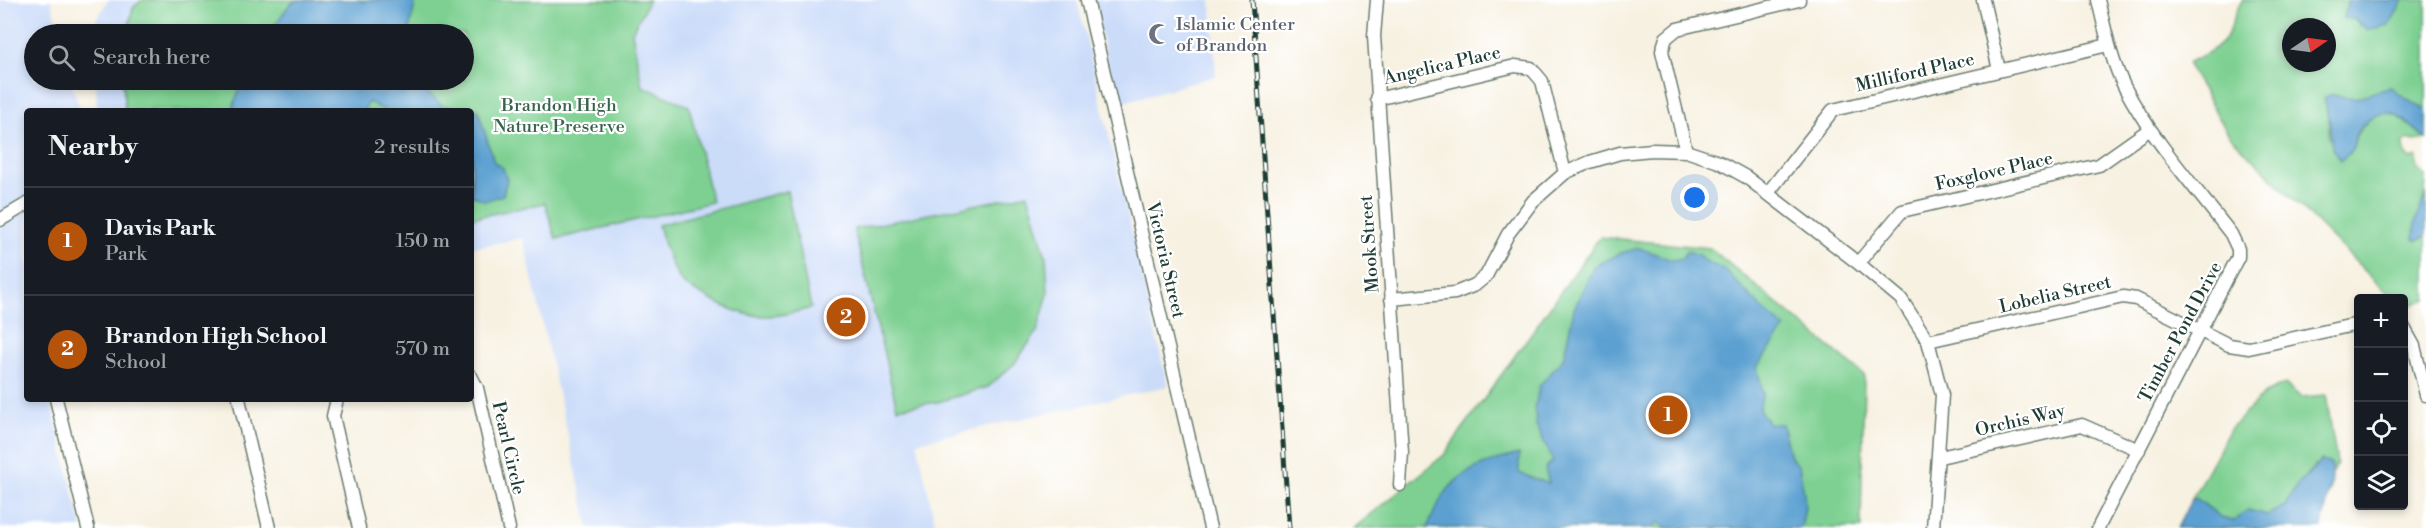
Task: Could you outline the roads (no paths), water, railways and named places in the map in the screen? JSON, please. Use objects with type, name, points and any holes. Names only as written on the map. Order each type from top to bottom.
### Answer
[{"type":"street","name":"Victoria Street","points":[[1087,0],[1210,528]]},
{"type":"street","name":"Mook Street","points":[[1377,0],[1374,36],[1402,452],[1400,485]]},
{"type":"street","points":[[1686,152],[1662,51],[1671,33],[1677,29],[1799,0]]},
{"type":"street","points":[[1983,0],[2000,70]]},
{"type":"street","name":"Timber Pond Drive","points":[[2098,0],[2108,45],[2124,87],[2150,129],[2231,234],[2238,249],[2236,266],[2199,331],[2098,528]]},
{"type":"street","name":"Milliford Place","points":[[1767,194],[1833,110],[2108,45]]},
{"type":"street","name":"Angelica Place","points":[[1377,99],[1515,66],[1531,68],[1542,81],[1565,173]]},
{"type":"street","name":"Foxglove Place","points":[[1858,263],[1902,211],[2099,165],[2150,129]]},
{"type":"street","points":[[1391,299],[1455,293],[1475,285],[1486,276],[1508,234],[1521,216],[1548,186],[1565,173],[1590,162],[1620,153],[1652,150],[1686,152],[1719,162],[1746,177],[1901,299],[1928,341],[1942,395],[1940,457],[1933,528]]},
{"type":"street","points":[[0,220],[24,206]]},
{"type":"street","name":"Lobelia Street","points":[[1928,341],[2122,297],[2136,299],[2229,345],[2249,348],[2354,325]]},
{"type":"street","points":[[2408,336],[2414,345],[2426,395]]},
{"type":"street","name":"Pearl Circle","points":[[474,382],[509,528]]},
{"type":"street","points":[[57,402],[88,528]]},
{"type":"street","points":[[240,402],[269,528]]},
{"type":"street","points":[[337,402],[333,416],[359,528]]},
{"type":"street","name":"Orchis Way","points":[[1940,457],[2082,424],[2139,450]]},
{"type":"water","points":[[298,0],[359,0],[363,2],[366,0],[416,0],[410,24],[275,24],[290,4]]},
{"type":"water","points":[[2348,0],[2404,0],[2389,25],[2368,30],[2355,19],[2344,18]]},
{"type":"water","points":[[2391,87],[2426,110],[2426,139],[2393,114],[2377,115],[2358,130],[2353,148],[2340,161],[2332,149],[2329,116],[2324,98],[2330,95],[2355,98]]},
{"type":"water","points":[[239,90],[425,90],[443,106],[460,108],[381,108],[368,102],[365,108],[233,108]]},
{"type":"water","points":[[474,110],[478,110],[494,162],[503,168],[507,180],[503,195],[485,201],[474,196]]},
{"type":"water","points":[[2426,196],[2426,236],[2418,240],[2414,238],[2415,228]]},
{"type":"water","points":[[1639,248],[1672,260],[1683,258],[1686,251],[1697,254],[1707,262],[1726,271],[1785,328],[1757,367],[1763,393],[1759,409],[1769,424],[1782,424],[1790,457],[1799,466],[1805,508],[1801,528],[1667,528],[1658,522],[1654,528],[1427,528],[1443,496],[1452,485],[1461,476],[1485,464],[1519,454],[1519,473],[1549,484],[1545,468],[1553,461],[1536,425],[1535,409],[1539,386],[1563,359],[1574,309],[1594,266],[1621,253]]},
{"type":"water","points":[[2322,460],[2331,464],[2331,472],[2322,528],[2177,528],[2191,500],[2196,498],[2222,518],[2233,521],[2248,510],[2267,515],[2285,506],[2298,484]]},
{"type":"railway","points":[[1252,0],[1289,528]]},
{"type":"place","name":"Islamic Center of Brandon","points":[[1159,34]]},
{"type":"place","name":"Brandon High School","points":[[846,317]]},
{"type":"place","name":"Davis Park","points":[[1668,415]]},
{"type":"park label","name":"Brandon High Nature Preserve","points":[[559,115]]}]
